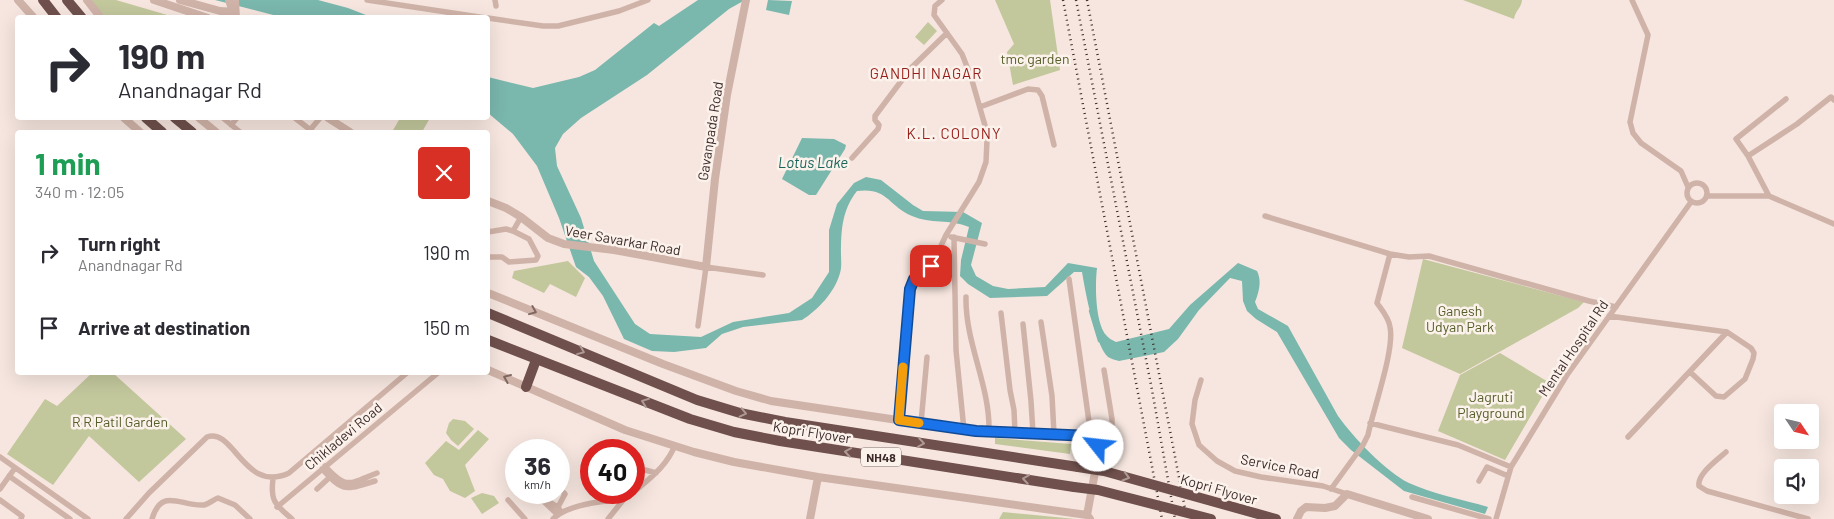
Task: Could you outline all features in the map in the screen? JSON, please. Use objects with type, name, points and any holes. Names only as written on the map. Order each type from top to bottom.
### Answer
[{"type":"highway","points":[[43,0],[55,15]]},
{"type":"highway","points":[[67,0],[80,15]]},
{"type":"highway","points":[[148,120],[160,130]]},
{"type":"highway","points":[[177,120],[190,130]]},
{"type":"highway","name":"Kopri Flyover","points":[[490,315],[601,359],[696,400],[740,413],[785,422],[1104,471],[1276,519]]},
{"type":"highway","name":"NH48","points":[[490,341],[536,360]]},
{"type":"highway","points":[[526,387],[536,360]]},
{"type":"highway","name":"Kopri Flyover","points":[[536,360],[690,419],[734,432],[780,441],[1098,490],[1211,519]]},
{"type":"street","points":[[18,0],[31,15]]},
{"type":"street","points":[[87,0],[100,15]]},
{"type":"street","points":[[154,0],[199,15]]},
{"type":"street","points":[[180,0],[220,11],[234,7]]},
{"type":"street","points":[[370,0],[469,15]]},
{"type":"street","points":[[490,18],[543,26],[558,26],[619,11],[648,0]]},
{"type":"street","points":[[899,420],[908,310],[912,284],[920,274],[929,269],[946,235],[979,182],[986,162],[987,140],[980,107],[962,54],[934,15],[935,6],[942,0]]},
{"type":"street","points":[[1632,0],[1648,35],[1630,122],[1632,134],[1641,143],[1681,171],[1688,187],[1686,196],[1691,202],[1700,202],[1707,196],[1769,196],[1834,224]]},
{"type":"street","name":"Gavanpada Road","points":[[706,266],[715,179],[727,95],[746,3]]},
{"type":"street","points":[[852,158],[878,129],[879,125],[875,120],[876,116],[911,68],[947,33]]},
{"type":"street","points":[[980,107],[1028,89],[1038,90],[1042,96],[1054,145]]},
{"type":"street","points":[[1748,156],[1797,124],[1831,97],[1834,100]]},
{"type":"street","points":[[1769,196],[1748,156],[1736,139],[1786,99]]},
{"type":"street","points":[[126,120],[138,130]]},
{"type":"street","points":[[201,120],[214,130]]},
{"type":"street","points":[[227,120],[238,130]]},
{"type":"street","points":[[231,124],[235,120]]},
{"type":"street","points":[[298,120],[311,130]]},
{"type":"street","points":[[331,120],[347,130]]},
{"type":"street","points":[[1688,187],[1695,182],[1702,184],[1706,188],[1707,196]]},
{"type":"street","name":"Veer Savarkar Road","points":[[490,202],[521,217],[548,238],[568,245],[706,266]]},
{"type":"street","name":"Mental Hospital Rd","points":[[1496,519],[1510,467],[1566,375],[1691,202]]},
{"type":"street","points":[[1264,216],[1390,254],[1408,257],[1429,256],[1616,307]]},
{"type":"street","points":[[513,231],[521,217]]},
{"type":"street","points":[[490,232],[506,229],[530,239],[538,256],[537,260],[508,262],[502,257],[490,257]]},
{"type":"street","points":[[946,235],[985,244]]},
{"type":"street","points":[[954,237],[956,350],[964,430]]},
{"type":"street","points":[[1331,489],[1363,445],[1368,435],[1389,351],[1390,328],[1384,313],[1377,303],[1390,254]]},
{"type":"street","points":[[698,326],[706,266],[763,275]]},
{"type":"street","points":[[490,371],[625,430],[734,462],[818,477],[1089,517],[1099,451],[1094,439],[1069,279]]},
{"type":"street","points":[[490,294],[605,341],[736,391],[771,401],[964,430],[1032,432],[1108,439],[1112,435],[1112,420],[1104,370]]},
{"type":"street","points":[[966,297],[969,330],[989,416],[989,432]]},
{"type":"street","points":[[1001,313],[1009,388],[1014,410],[1015,432]]},
{"type":"street","points":[[1609,316],[1727,332],[1751,348],[1754,353],[1745,379],[1724,397],[1716,396],[1690,372]]},
{"type":"street","points":[[1042,322],[1054,434]]},
{"type":"street","points":[[1023,324],[1031,401],[1032,432]]},
{"type":"street","points":[[1628,437],[1727,332]]},
{"type":"street","points":[[921,423],[928,357]]},
{"type":"street","points":[[126,519],[149,493],[203,440],[212,435],[220,437],[247,465],[260,475],[273,479],[289,474],[404,375]]},
{"type":"street","name":"Chikladevi Road","points":[[278,507],[435,375]]},
{"type":"street","name":"Service Road","points":[[1201,380],[1195,400],[1192,424],[1199,445],[1218,461],[1235,471],[1331,489],[1428,519]]},
{"type":"street","points":[[1370,423],[1458,445],[1510,467]]},
{"type":"street","points":[[645,482],[656,473],[672,454],[675,445]]},
{"type":"street","points":[[1726,452],[1701,477],[1698,482],[1699,486],[1707,491],[1807,519]]},
{"type":"street","points":[[0,457],[88,519]]},
{"type":"street","points":[[324,467],[337,480],[342,482],[354,482],[377,472]]},
{"type":"street","points":[[324,467],[337,485],[347,488],[375,481]]},
{"type":"street","points":[[1479,481],[1487,467],[1508,476]]},
{"type":"street","points":[[0,489],[15,468]]},
{"type":"street","points":[[645,470],[656,473]]},
{"type":"street","points":[[9,476],[70,519]]},
{"type":"street","points":[[317,489],[330,477]]},
{"type":"street","points":[[810,519],[818,477]]},
{"type":"street","points":[[273,479],[271,492],[278,507],[292,519]]},
{"type":"street","points":[[1297,519],[1301,511],[1306,507],[1325,508],[1335,506],[1347,494]]},
{"type":"street","points":[[152,519],[158,505],[162,502],[172,500],[204,505],[218,498],[235,505],[250,519]]},
{"type":"street","points":[[1412,498],[1489,519]]},
{"type":"street","points":[[0,500],[23,518]]},
{"type":"street","points":[[512,504],[525,519]]},
{"type":"street","points":[[547,504],[557,513],[589,504]]},
{"type":"street","points":[[608,519],[620,504]]},
{"type":"green space","points":[[89,0],[116,0],[167,15],[102,15]]},
{"type":"green space","name":"tmc garden","points":[[995,0],[1050,0],[1060,70],[1013,85],[1007,52],[1014,44]]},
{"type":"green space","points":[[1463,0],[1522,0],[1514,19]]},
{"type":"green space","points":[[928,22],[937,31],[924,45],[915,37]]},
{"type":"green space","points":[[399,120],[429,120],[423,130],[393,130]]},
{"type":"green space","name":"Ganesh Udyan Park","points":[[1423,259],[1584,302],[1578,308],[1460,374],[1402,348]]},
{"type":"green space","points":[[568,261],[585,278],[576,297],[550,284],[544,293],[512,278],[514,271]]},
{"type":"green space","name":"Jagruti Playground","points":[[1500,353],[1550,383],[1505,460],[1438,431],[1460,375]]},
{"type":"green space","name":"R R Patil Garden","points":[[90,375],[115,375],[186,439],[139,482],[89,436],[53,485],[7,454],[45,399],[57,406]]},
{"type":"green space","points":[[453,419],[465,421],[474,429],[458,446],[446,433],[449,423]]},
{"type":"green space","points":[[478,430],[489,439],[465,465],[475,491],[465,498],[450,491],[443,479],[434,475],[425,463],[446,441],[459,450]]},
{"type":"green space","points":[[995,438],[1071,444],[1070,454],[995,444]]},
{"type":"green space","points":[[482,493],[494,496],[499,503],[482,514],[471,498]]},
{"type":"green space","points":[[1003,512],[1076,519],[999,519]]},
{"type":"water","points":[[215,0],[318,0],[366,15],[273,15]]},
{"type":"water","points":[[698,0],[745,0],[729,9],[647,75],[581,118],[563,134],[555,148],[557,166],[581,218],[594,261],[635,324],[650,334],[701,337],[733,322],[789,313],[812,298],[829,272],[829,230],[837,204],[854,183],[866,177],[881,180],[923,211],[963,212],[982,223],[971,265],[976,276],[993,286],[1008,289],[1045,287],[1068,263],[1097,268],[1096,293],[1102,329],[1110,339],[1116,342],[1169,329],[1190,305],[1238,263],[1257,271],[1259,286],[1255,302],[1258,309],[1288,326],[1338,416],[1361,444],[1380,463],[1400,478],[1417,487],[1488,507],[1485,514],[1404,491],[1351,450],[1339,438],[1277,332],[1247,311],[1243,301],[1242,281],[1230,278],[1199,310],[1178,339],[1164,352],[1119,361],[1108,357],[1103,351],[1091,317],[1082,272],[1074,272],[1047,296],[990,298],[968,284],[960,276],[961,260],[969,227],[912,216],[875,192],[857,191],[848,205],[843,221],[841,268],[838,280],[825,300],[802,320],[743,327],[722,334],[706,348],[674,352],[652,351],[624,339],[603,296],[589,277],[576,267],[559,218],[537,166],[513,134],[490,115],[490,77],[533,88],[579,77],[595,70],[654,23],[659,26]]},
{"type":"water","points":[[768,0],[792,1],[789,15],[766,10]]},
{"type":"water","name":"Lotus Lake","points":[[802,138],[834,139],[846,145],[816,195],[809,195],[782,179]]},
{"type":"waterway","points":[[1090,311],[1099,341],[1102,342]]},
{"type":"railway","points":[[1063,0],[1162,519]]},
{"type":"railway","points":[[1076,0],[1152,390],[1175,519]]},
{"type":"railway","points":[[1087,0],[1187,519]]},
{"type":"slow traffic","points":[[903,367],[899,420],[919,423]]},
{"type":"district","name":"GANDHI NAGAR","points":[[926,73]]},
{"type":"district","name":"K.L. COLONY","points":[[954,133]]},
{"type":"route","points":[[931,266],[914,279],[910,289],[900,389],[899,420],[976,431],[1091,436],[1098,446]]}]
